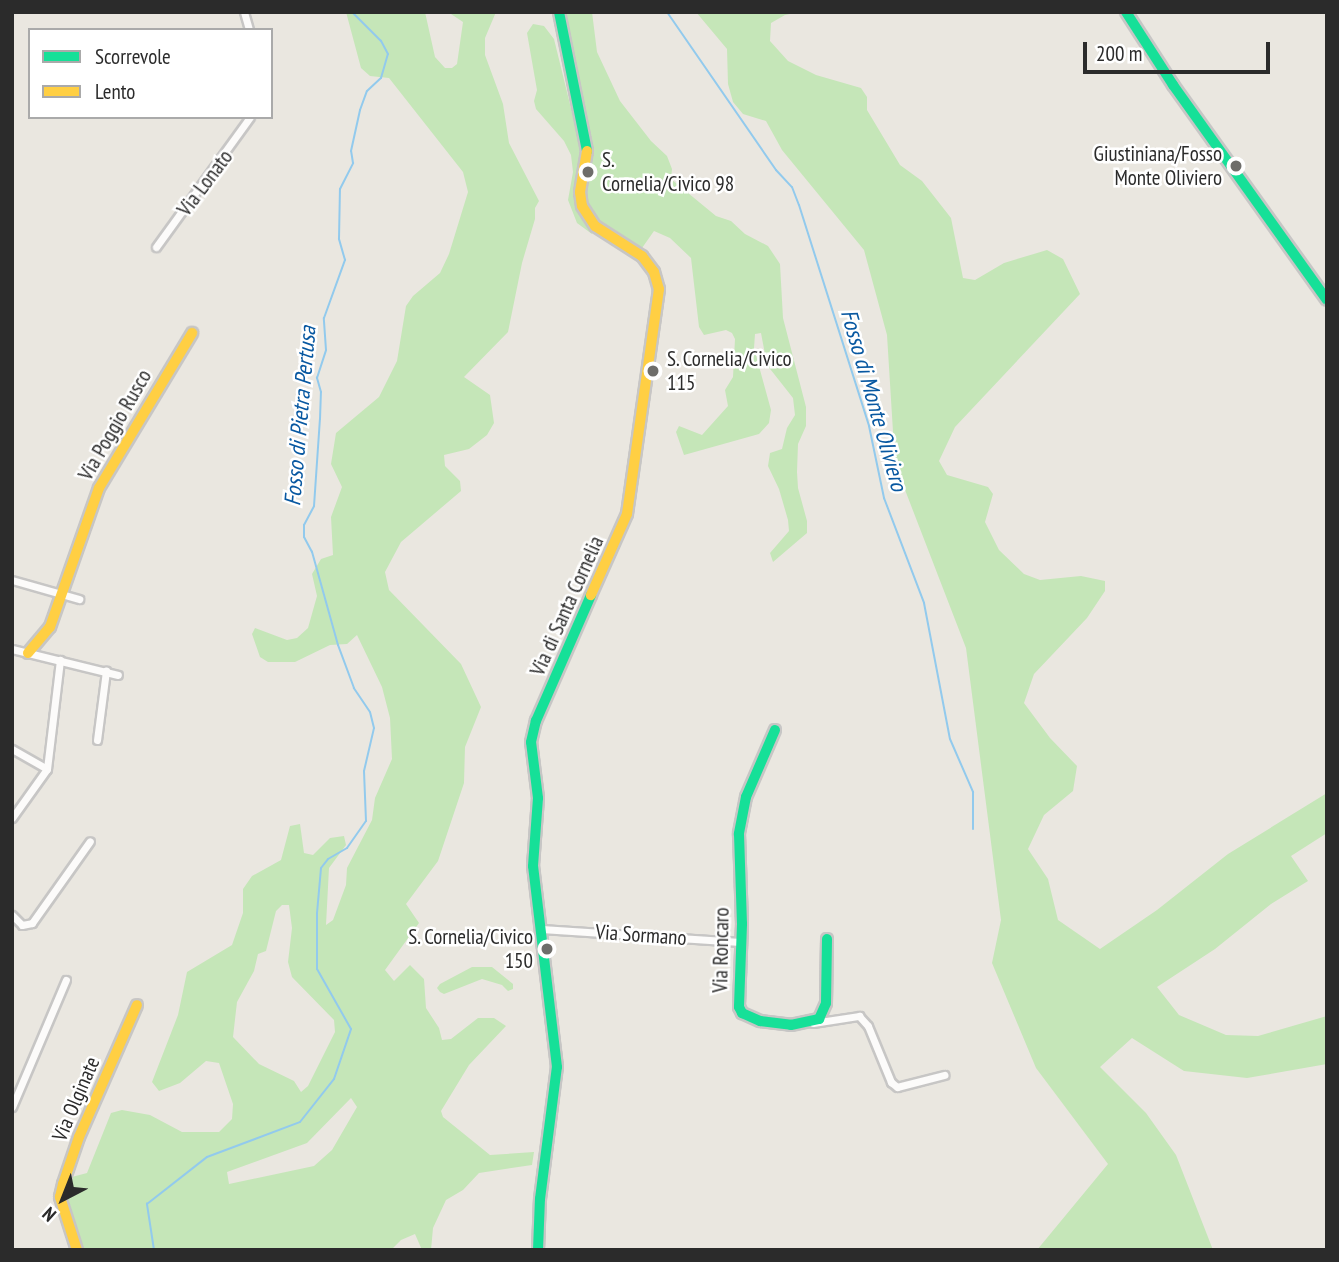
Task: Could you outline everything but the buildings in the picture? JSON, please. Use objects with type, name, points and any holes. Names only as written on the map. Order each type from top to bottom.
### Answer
[{"type":"street","name":"Via di Santa Cornelia","points":[[538,1250],[540,1199],[557,1067],[532,863],[538,798],[531,757],[532,735],[627,514],[659,289],[652,268],[642,256],[595,226],[582,206],[580,192],[587,166],[587,152],[559,12]]},
{"type":"street","points":[[1126,12],[1173,85],[1327,300]]},
{"type":"street","name":"Via Lonato","points":[[156,247],[249,119]]},
{"type":"street","name":"Via Poggio Rusco","points":[[28,653],[50,627],[99,488],[192,333]]},
{"type":"street","points":[[12,580],[79,598]]},
{"type":"street","points":[[12,649],[118,674]]},
{"type":"street","points":[[12,818],[47,769],[60,660]]},
{"type":"street","points":[[97,740],[106,671]]},
{"type":"street","name":"Via Roncaro","points":[[775,730],[746,797],[741,817],[739,1007],[741,1013],[760,1021],[807,1024]]},
{"type":"street","points":[[12,748],[47,769]]},
{"type":"street","points":[[12,915],[22,925],[32,923],[90,841]]},
{"type":"street","name":"Via Sormano","points":[[541,929],[741,942]]},
{"type":"street","points":[[807,1024],[819,1019],[826,1007],[827,939]]},
{"type":"street","points":[[12,1107],[66,980]]},
{"type":"street","name":"Via Olginate","points":[[77,1250],[60,1197],[63,1184],[79,1137],[137,1005]]},
{"type":"street","points":[[807,1024],[859,1016],[868,1026],[891,1082],[897,1087],[944,1075]]},
{"type":"green space","points":[[346,12],[425,12],[435,57],[445,68],[452,68],[457,64],[463,22],[448,12],[496,12],[485,38],[485,55],[503,104],[509,143],[539,201],[535,208],[535,219],[522,263],[508,332],[464,377],[490,395],[494,423],[487,435],[469,449],[444,455],[445,466],[460,481],[461,491],[401,542],[385,572],[389,590],[461,664],[481,707],[465,747],[464,783],[438,861],[406,904],[419,923],[385,970],[394,981],[410,965],[424,979],[426,1008],[439,1028],[442,1040],[451,1039],[478,1018],[494,1018],[506,1026],[469,1065],[441,1111],[443,1117],[490,1155],[534,1152],[532,1165],[479,1173],[463,1190],[446,1200],[433,1228],[431,1250],[422,1250],[415,1234],[401,1240],[391,1250],[83,1250],[67,1204],[68,1178],[87,1173],[111,1113],[122,1110],[150,1115],[182,1132],[219,1132],[232,1119],[233,1104],[219,1063],[206,1061],[180,1083],[159,1091],[152,1082],[178,1015],[187,972],[232,945],[243,913],[243,889],[252,876],[281,860],[290,826],[300,824],[304,853],[313,855],[330,838],[344,836],[346,845],[329,868],[326,925],[333,920],[346,885],[347,868],[372,820],[375,798],[392,759],[390,718],[382,687],[357,635],[347,644],[330,645],[295,662],[268,662],[260,657],[252,634],[255,628],[287,640],[297,638],[308,628],[317,596],[312,574],[321,559],[333,555],[331,517],[342,487],[331,464],[336,433],[379,397],[397,361],[406,306],[413,296],[440,273],[449,254],[468,192],[463,172],[389,78],[370,76],[361,68]],"holes":[[[282,905],[289,905],[292,928],[288,962],[292,977],[334,1020],[335,1032],[308,1086],[301,1092],[294,1081],[259,1064],[233,1037],[237,1002],[254,971],[258,954],[266,951],[276,911]],[[351,1098],[357,1107],[332,1150],[314,1166],[229,1184],[227,1172],[307,1143]]]},
{"type":"green space","points":[[563,12],[592,12],[597,52],[620,101],[651,141],[667,156],[672,169],[671,179],[716,216],[731,221],[745,234],[768,246],[780,264],[783,318],[806,407],[806,426],[798,444],[797,472],[807,533],[773,562],[770,553],[789,531],[779,489],[768,466],[770,453],[782,449],[787,428],[795,415],[793,398],[767,365],[761,333],[755,334],[754,348],[771,410],[769,423],[759,434],[684,455],[676,432],[679,426],[702,435],[728,406],[725,390],[733,377],[735,339],[732,333],[726,330],[704,335],[699,327],[691,258],[670,238],[654,231],[642,248],[605,229],[591,214],[584,199],[591,156]]},
{"type":"green space","points":[[696,12],[800,12],[785,15],[771,23],[770,41],[788,61],[816,75],[861,88],[867,97],[867,110],[900,165],[922,181],[951,218],[963,278],[975,280],[1004,263],[1047,250],[1063,259],[1080,294],[955,427],[939,461],[947,475],[988,487],[993,494],[985,522],[999,550],[1024,574],[1040,580],[1081,576],[1105,581],[1105,591],[1087,618],[1034,674],[1024,703],[1050,738],[1077,766],[1073,791],[1044,815],[1028,849],[1048,879],[1058,920],[1100,949],[1157,910],[1228,854],[1327,793],[1327,833],[1291,856],[1308,881],[1271,904],[1215,949],[1157,987],[1179,1015],[1226,1035],[1258,1036],[1327,1016],[1327,1064],[1247,1078],[1184,1071],[1132,1038],[1100,1067],[1146,1113],[1176,1155],[1213,1250],[1037,1250],[1108,1164],[1036,1068],[992,963],[1001,920],[966,648],[895,464],[887,335],[864,250],[782,150],[766,121],[743,114],[733,102],[728,84],[727,49]]},
{"type":"green space","points":[[533,24],[544,26],[554,39],[580,145],[581,168],[575,194],[578,210],[593,230],[592,234],[577,223],[568,200],[573,172],[571,155],[564,141],[536,109],[534,101],[537,90],[527,33]]},
{"type":"green space","points":[[472,967],[492,967],[513,984],[513,989],[508,991],[502,985],[482,979],[444,994],[437,988]]},
{"type":"waterway","name":"Fosso di Pietra Pertusa","points":[[154,1250],[147,1204],[207,1157],[300,1122],[334,1079],[351,1029],[317,969],[317,913],[321,868],[328,859],[347,848],[366,821],[364,771],[374,728],[370,712],[354,688],[338,645],[312,552],[304,537],[304,525],[314,506],[321,392],[317,378],[326,350],[324,318],[345,260],[339,239],[340,189],[353,163],[351,151],[360,110],[367,91],[381,78],[388,54],[381,41],[352,12]]},
{"type":"waterway","name":"Fosso di Monte Oliviero","points":[[667,12],[776,170],[792,187],[799,205],[869,426],[884,498],[924,603],[950,739],[973,792],[973,829]]},
{"type":"traffic: fast","points":[[559,12],[587,151]]},
{"type":"traffic: fast","points":[[1126,12],[1173,85],[1327,300]]},
{"type":"traffic: fast","points":[[538,1250],[540,1199],[557,1067],[533,866],[538,798],[531,742],[536,721],[591,595]]},
{"type":"traffic: fast","points":[[775,730],[746,797],[739,834],[742,924],[739,1007],[742,1013],[760,1021],[791,1025],[819,1019],[826,1003],[827,939]]},
{"type":"traffic: slow","points":[[587,151],[580,192],[582,206],[595,226],[642,256],[654,272],[659,289],[627,514],[591,595]]},
{"type":"traffic: slow","points":[[28,653],[50,627],[99,488],[192,333]]},
{"type":"traffic: slow","points":[[77,1250],[60,1197],[63,1184],[79,1137],[137,1005]]},
{"type":"place","name":"Giustiniana/Fosso Monte Oliviero","points":[[1236,166]]},
{"type":"place","name":"S. Cornelia/Civico 98","points":[[588,172]]},
{"type":"place","name":"S. Cornelia/Civico 115","points":[[653,371]]},
{"type":"place","name":"S. Cornelia/Civico 150","points":[[547,949]]}]
